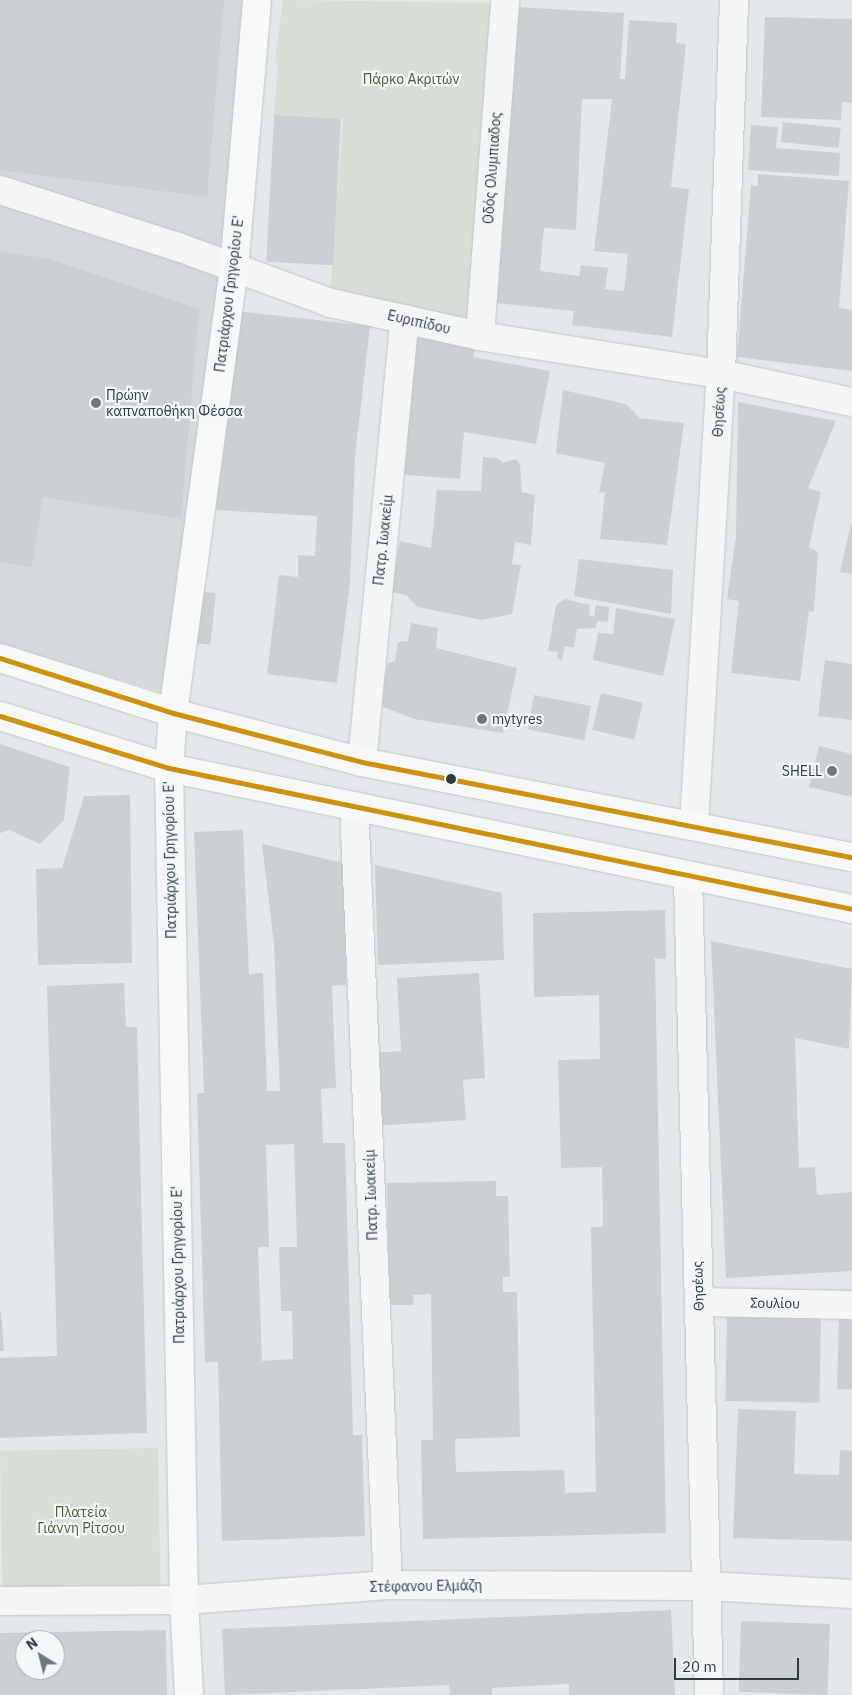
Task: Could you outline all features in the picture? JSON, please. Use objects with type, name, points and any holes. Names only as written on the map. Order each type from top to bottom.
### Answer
[{"type":"main road","name":"Πατριάρχου Γρηγορίου Ε'","points":[[189,1695],[184,1600],[169,768],[173,713],[234,269],[257,0]]},
{"type":"main road","points":[[0,658],[173,713],[362,762],[694,824],[852,857]]},
{"type":"main road","points":[[0,716],[169,768],[688,877],[852,909]]},
{"type":"street","name":"Οδός Ολυμπιαδος","points":[[480,336],[504,0]]},
{"type":"street","name":"Θησέως","points":[[694,824],[722,374],[734,0]]},
{"type":"street","name":"Ευριπίδου","points":[[0,190],[78,212],[332,303],[480,336],[722,374],[852,402]]},
{"type":"street","name":"Πατρ. Ιωακείμ","points":[[362,762],[405,318]]},
{"type":"street","name":"Πατρ. Ιωακείμ","points":[[354,806],[388,1585]]},
{"type":"street","name":"Θησέως","points":[[688,877],[709,1695]]},
{"type":"street","name":"Σουλίου","points":[[699,1302],[852,1305]]},
{"type":"street","name":"Στέφανου Ελμάζη","points":[[0,1601],[184,1600],[388,1585],[707,1586],[852,1594]]},
{"type":"shaded area","points":[[0,0],[248,0],[226,257],[164,693],[0,644]]},
{"type":"green space","name":"Πάρκο Ακριτών","points":[[283,0],[496,3],[473,328],[330,297],[343,118],[274,115],[278,64],[275,61]]},
{"type":"green space","name":"Πλατεία Γιάννη Ρίτσου","points":[[158,1448],[160,1588],[2,1591],[0,1451]]},
{"type":"building","points":[[0,0],[224,0],[207,197],[0,170]]},
{"type":"building","points":[[516,7],[624,13],[620,79],[625,79],[629,20],[677,23],[676,43],[686,44],[671,187],[689,189],[672,337],[572,325],[574,311],[496,303]],"holes":[[[582,99],[612,99],[594,251],[628,254],[624,291],[605,289],[608,268],[581,265],[579,276],[540,271],[544,228],[576,230]]]},
{"type":"building","points":[[765,17],[852,19],[852,103],[842,102],[841,120],[761,117]]},
{"type":"building","points":[[274,115],[341,119],[333,265],[266,262]]},
{"type":"building","points":[[783,122],[841,128],[839,148],[781,142]]},
{"type":"building","points":[[751,125],[778,127],[776,148],[840,153],[839,176],[748,170]]},
{"type":"building","points":[[758,174],[849,181],[839,308],[852,310],[852,371],[737,357],[751,185],[758,186]]},
{"type":"building","name":"Πρώην καπναποθήκη Φέσσα","points":[[0,251],[50,259],[199,309],[181,519],[43,497],[32,567],[0,562]]},
{"type":"building","points":[[235,311],[370,326],[355,457],[350,584],[337,683],[267,674],[279,575],[298,577],[298,555],[315,556],[317,516],[216,510]]},
{"type":"building","points":[[480,336],[473,357],[550,371],[536,444],[464,432],[460,479],[396,474],[409,338]]},
{"type":"building","points":[[563,390],[626,404],[640,418],[684,423],[667,545],[600,539],[605,492],[599,493],[605,463],[556,453]]},
{"type":"building","points":[[738,402],[836,421],[808,488],[821,492],[809,547],[818,552],[814,612],[809,611],[800,681],[731,673],[739,601],[727,599],[736,536]]},
{"type":"building","points":[[483,457],[497,458],[503,463],[516,459],[520,465],[522,492],[535,495],[531,545],[515,542],[512,564],[521,565],[512,614],[482,620],[418,607],[406,595],[390,592],[400,541],[431,548],[437,490],[481,491]]},
{"type":"building","points":[[852,525],[852,574],[840,572]]},
{"type":"building","points":[[579,559],[673,570],[671,614],[574,596]]},
{"type":"building","points":[[196,591],[216,593],[210,645],[191,643]]},
{"type":"building","points":[[565,599],[590,605],[589,615],[594,617],[596,605],[609,607],[608,622],[598,621],[595,628],[577,629],[574,648],[565,646],[562,660],[557,659],[558,652],[548,651],[556,605]]},
{"type":"building","points":[[616,608],[675,619],[663,676],[593,660],[598,633],[613,634]]},
{"type":"building","points":[[411,623],[438,628],[436,648],[517,668],[503,733],[414,719],[381,706],[387,664],[395,661],[398,642],[408,641]]},
{"type":"building","points":[[825,660],[852,664],[852,720],[818,716]]},
{"type":"building","points":[[601,693],[643,703],[634,740],[592,730]]},
{"type":"building","points":[[534,695],[591,706],[584,740],[527,729]]},
{"type":"building","points":[[0,744],[70,767],[64,820],[40,844],[10,830],[0,833]]},
{"type":"building","name":"SHELL","points":[[819,746],[852,754],[852,797],[809,787]]},
{"type":"building","points":[[130,795],[132,963],[38,965],[36,869],[62,868],[84,796]]},
{"type":"building","points":[[243,830],[249,974],[263,973],[267,1091],[280,1091],[274,944],[262,844],[348,864],[346,985],[332,986],[336,1088],[321,1089],[323,1143],[345,1143],[353,1435],[362,1435],[365,1536],[222,1541],[218,1362],[205,1362],[197,1093],[204,1093],[194,832]],"holes":[[[294,1144],[297,1247],[279,1247],[281,1311],[292,1311],[293,1359],[262,1361],[258,1247],[269,1247],[266,1145]]]},
{"type":"building","points":[[375,865],[502,893],[504,960],[378,965]]},
{"type":"building","points":[[665,910],[666,959],[655,958],[666,1533],[423,1539],[421,1440],[433,1440],[431,1294],[413,1295],[414,1305],[389,1305],[387,1183],[496,1181],[496,1196],[508,1196],[510,1277],[503,1277],[503,1292],[517,1292],[520,1437],[455,1439],[456,1472],[564,1470],[565,1493],[596,1492],[591,1227],[603,1227],[602,1167],[561,1168],[558,1060],[600,1059],[599,995],[534,997],[533,913]]},
{"type":"building","points":[[711,941],[852,969],[849,1049],[795,1038],[799,1168],[815,1167],[817,1195],[852,1192],[852,1271],[726,1278]]},
{"type":"building","points":[[479,973],[485,1078],[463,1080],[466,1120],[372,1126],[368,1053],[401,1051],[397,978]]},
{"type":"building","points":[[124,983],[126,1027],[137,1027],[147,1433],[0,1438],[0,1358],[57,1356],[47,986]]},
{"type":"building","points":[[1,1311],[4,1351],[0,1351]]},
{"type":"building","points":[[727,1311],[821,1313],[819,1403],[725,1401]]},
{"type":"building","points":[[839,1316],[852,1316],[852,1390],[837,1389]]},
{"type":"building","points":[[738,1409],[796,1411],[794,1474],[839,1475],[840,1450],[852,1451],[852,1541],[733,1538]]},
{"type":"building","points":[[671,1610],[675,1695],[569,1695],[569,1684],[492,1688],[492,1695],[450,1695],[449,1685],[225,1695],[222,1629]]},
{"type":"building","points":[[741,1621],[830,1624],[828,1695],[739,1692]]},
{"type":"building","points":[[166,1630],[167,1695],[0,1695],[0,1633],[15,1633],[15,1680],[65,1680],[65,1632]]},
{"type":"transit line","points":[[0,658],[173,713],[362,762],[852,857]]},
{"type":"transit line","points":[[0,716],[169,768],[852,909]]},
{"type":"place","name":"Πρώην καπναποθήκη Φέσσα","points":[[96,403]]},
{"type":"place","name":"mytyres","points":[[482,719]]},
{"type":"place","name":"SHELL","points":[[832,771]]}]
